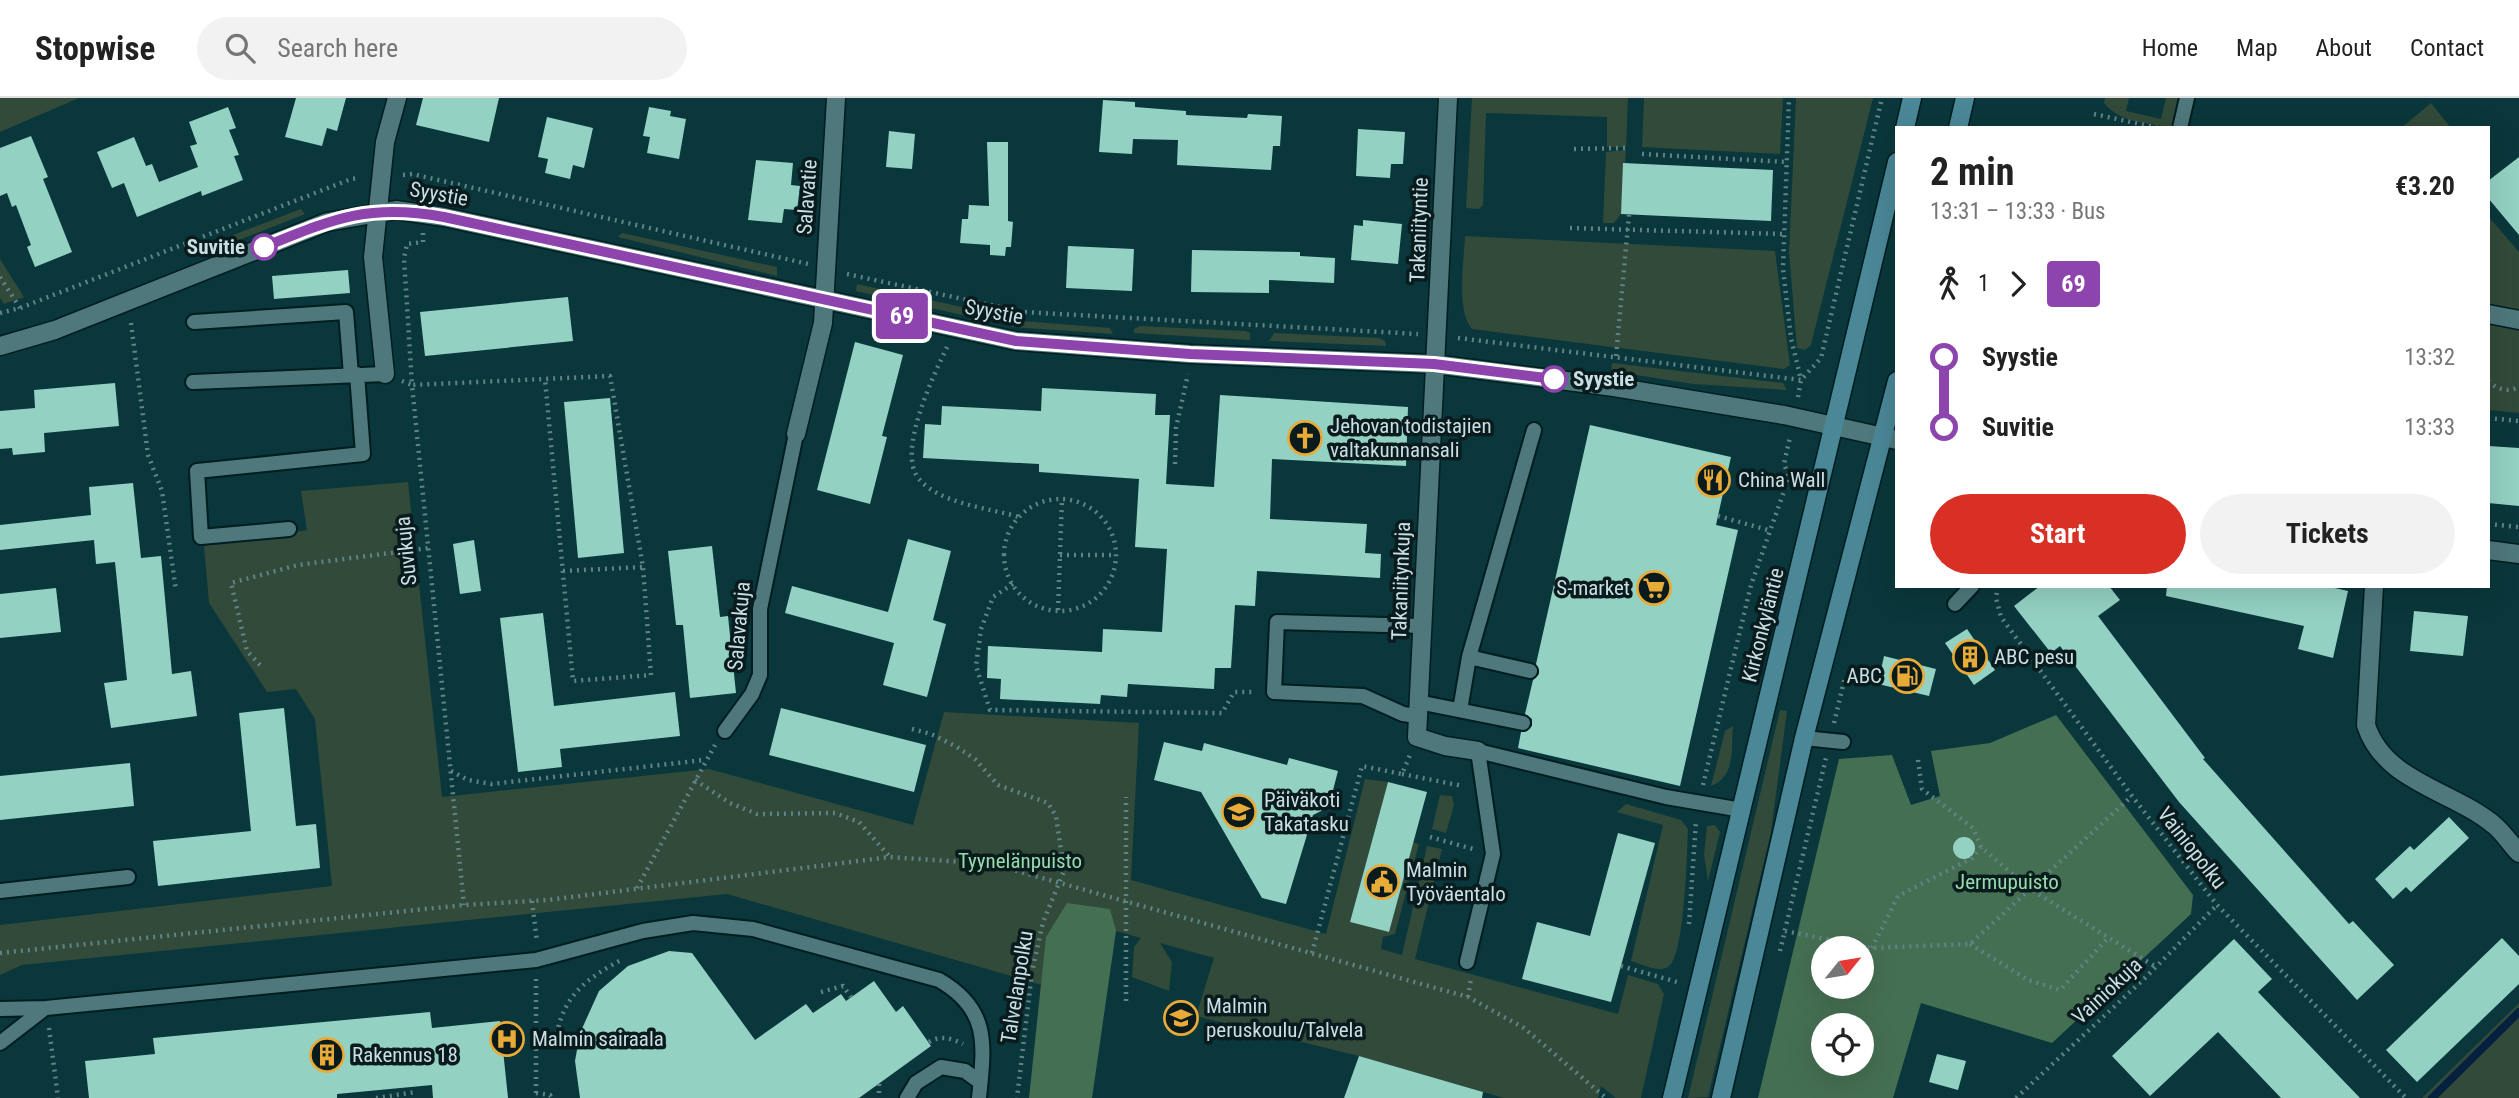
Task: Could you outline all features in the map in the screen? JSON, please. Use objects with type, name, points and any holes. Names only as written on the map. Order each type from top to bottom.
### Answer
[{"type":"main road","points":[[1905,126],[1912,98]]},
{"type":"main road","points":[[1958,126],[1965,98]]},
{"type":"main road","name":"Kirkonkyläntie","points":[[1672,1098],[1895,170]]},
{"type":"main road","points":[[1721,1098],[1804,738],[1890,439],[1895,398]]},
{"type":"street","points":[[385,374],[373,257],[384,142],[397,98]]},
{"type":"street","name":"Salavatie","points":[[823,298],[836,98]]},
{"type":"street","name":"Takaniityntie","points":[[1434,364],[1438,336],[1448,98]]},
{"type":"street","name":"Syystie","points":[[0,346],[55,330],[327,222],[378,211],[425,214],[1016,341],[1190,354],[1434,364],[1614,387],[1795,418],[1890,439]]},
{"type":"street","name":"Salavakuja","points":[[796,434],[823,323],[823,298]]},
{"type":"street","points":[[2490,314],[2519,320]]},
{"type":"street","name":"Takaniitynkuja","points":[[1417,737],[1434,364]]},
{"type":"street","points":[[2490,551],[2519,554]]},
{"type":"street","points":[[2375,588],[2366,725],[2371,744],[2387,762],[2495,825],[2519,853]]},
{"type":"street","points":[[1417,737],[1445,746],[1478,751]]},
{"type":"lane","points":[[2180,126],[2187,98]]},
{"type":"lane","points":[[194,322],[346,312],[363,454],[197,471],[201,537],[289,528]]},
{"type":"lane","points":[[193,382],[385,374]]},
{"type":"lane","points":[[1460,710],[1469,657],[1534,430]]},
{"type":"lane","name":"Salavakuja","points":[[725,731],[752,694],[760,675],[760,610],[796,434]]},
{"type":"lane","points":[[1955,604],[1970,588]]},
{"type":"lane","points":[[1422,626],[1277,622],[1274,692],[1363,696],[1403,714],[1418,709],[1460,710],[1523,723]]},
{"type":"lane","points":[[1469,657],[1530,671]]},
{"type":"lane","points":[[1804,738],[1836,742]]},
{"type":"lane","points":[[1468,962],[1493,854],[1478,751],[1667,797],[1742,810]]},
{"type":"lane","points":[[0,891],[128,877]]},
{"type":"lane","points":[[14,1030],[5,1009],[46,1008],[536,960],[643,930],[692,923],[753,929],[939,980],[958,991],[969,1002],[982,1035],[984,1055],[979,1098]]},
{"type":"lane","points":[[0,1043],[46,1008]]},
{"type":"lane","points":[[907,1098],[916,1083],[941,1068],[965,1072],[980,1082]]},
{"type":"path","points":[[1689,927],[1699,801],[1751,584],[1789,477],[1784,464],[1801,380],[1791,338],[1782,234],[1789,98]]},
{"type":"path","points":[[1801,380],[1821,358],[1882,98]]},
{"type":"path","points":[[2094,114],[2149,126]]},
{"type":"path","points":[[1574,149],[1626,148]]},
{"type":"path","points":[[1642,154],[1786,162]]},
{"type":"path","points":[[0,313],[20,308],[351,179],[412,174],[1023,312],[1367,329],[1616,356],[1801,380]]},
{"type":"path","name":"Suvikuja","points":[[425,214],[423,242],[407,244],[404,258],[412,386],[464,905]]},
{"type":"path","points":[[1616,356],[1629,215]]},
{"type":"path","points":[[1570,228],[1782,234]]},
{"type":"path","points":[[0,278],[20,308]]},
{"type":"path","points":[[130,318],[148,455],[162,491],[176,591]]},
{"type":"path","points":[[948,346],[919,415],[911,458],[918,479],[943,496],[1019,517]]},
{"type":"path","points":[[1175,464],[1176,428],[1188,369]]},
{"type":"path","points":[[385,374],[412,386],[545,379],[610,376],[643,566],[651,675],[573,681],[545,379]]},
{"type":"path","points":[[2490,383],[2498,389],[2512,390],[2519,387]]},
{"type":"path","points":[[2490,418],[2519,421]]},
{"type":"path","points":[[1058,610],[1062,499]]},
{"type":"path","points":[[1062,499],[1086,505],[1097,514],[1113,538],[1115,555],[1109,581],[1101,593],[1076,608],[1058,610],[1034,604],[1013,584],[1004,557],[1010,529],[1019,517],[1043,501],[1062,499]]},
{"type":"path","points":[[1718,516],[1768,530]]},
{"type":"path","points":[[2490,524],[2519,527]]},
{"type":"path","points":[[260,665],[247,652],[231,583],[299,565],[429,548]]},
{"type":"path","points":[[1060,555],[1115,555]]},
{"type":"path","points":[[563,571],[643,566]]},
{"type":"path","points":[[1013,584],[993,597],[981,629],[976,666],[990,710],[1222,713],[1234,692],[1274,692]]},
{"type":"path","name":"Vainiopolku","points":[[1998,588],[1996,598],[2001,617],[2132,796],[2217,905],[2406,1098]]},
{"type":"path","points":[[1777,964],[1836,742],[1848,664]]},
{"type":"path","name":"Talvelanpolku","points":[[912,729],[931,734],[957,747],[975,759],[998,785],[1048,803],[1056,816],[1064,871],[1043,922],[1032,972],[1017,1098]]},
{"type":"path","points":[[637,888],[704,761],[725,731]]},
{"type":"path","points":[[1402,774],[1417,737]]},
{"type":"path","points":[[1918,760],[1922,789],[1973,828],[1981,847],[2030,889],[2157,967]]},
{"type":"path","points":[[451,771],[468,780],[492,784],[704,761]]},
{"type":"path","points":[[1312,953],[1362,766],[1437,782]]},
{"type":"path","points":[[695,780],[730,803],[757,814],[835,813],[859,822],[890,857]]},
{"type":"path","points":[[1970,944],[2132,796]]},
{"type":"path","points":[[1126,797],[1126,1001]]},
{"type":"path","points":[[1430,837],[1493,854]]},
{"type":"path","points":[[1874,944],[1898,896],[1972,858],[1981,847]]},
{"type":"path","points":[[532,901],[537,939],[536,1096],[550,1095],[552,1098]]},
{"type":"path","name":"Vainiokuja","points":[[2016,1098],[2157,967],[2217,905]]},
{"type":"path","points":[[1785,931],[1811,936]]},
{"type":"path","points":[[1874,948],[1970,944],[2028,980],[2060,990],[2109,937]]},
{"type":"path","points":[[557,1034],[561,1011],[572,995],[604,969],[628,956]]},
{"type":"path","points":[[1621,966],[1677,982]]},
{"type":"path","points":[[1674,995],[1680,968]]},
{"type":"path","points":[[821,992],[843,986],[851,997]]},
{"type":"path","points":[[1443,989],[1484,1003],[1524,1028],[1606,1098]]},
{"type":"path","points":[[49,1027],[58,1098]]},
{"type":"path","points":[[879,1084],[879,1098]]},
{"type":"path","points":[[376,1098],[416,1092]]},
{"type":"green space","points":[[0,98],[79,98],[0,132]]},
{"type":"green space","points":[[1472,98],[1628,98],[1626,147],[1607,147],[1607,117],[1486,113],[1483,205],[1479,209],[1466,208]]},
{"type":"green space","points":[[1644,98],[1783,98],[1780,154],[1642,147]]},
{"type":"green space","points":[[1796,98],[1873,98],[1811,345],[1805,350],[1797,348],[1789,252]]},
{"type":"green space","points":[[2105,98],[2129,98],[2126,111],[2161,119],[2166,98],[2180,98],[2174,126],[2126,118],[2110,110],[2104,103]]},
{"type":"green space","points":[[2431,103],[2449,126],[2403,126]]},
{"type":"green space","points":[[1626,150],[1621,214],[1614,223],[1603,223],[1606,152]]},
{"type":"green space","points":[[301,209],[305,214],[224,246],[225,238]]},
{"type":"green space","points":[[2490,218],[2519,252],[2519,413],[2490,410]]},
{"type":"green space","points":[[622,233],[777,267],[777,276],[618,237]]},
{"type":"green space","points":[[1465,236],[1775,251],[1790,365],[1784,369],[1472,329],[1467,321],[1462,298]]},
{"type":"green space","points":[[0,259],[24,297],[4,304],[0,298]]},
{"type":"green space","points":[[857,284],[989,313],[989,321],[856,291]]},
{"type":"green space","points":[[1010,320],[1110,328],[1113,334],[1011,327]]},
{"type":"green space","points":[[1140,326],[1245,331],[1250,333],[1250,340],[1134,333],[1134,329]]},
{"type":"green space","points":[[1274,333],[1379,338],[1385,341],[1386,346],[1269,341]]},
{"type":"green space","points":[[1612,363],[1783,383],[1787,390],[1693,384],[1611,371]]},
{"type":"green space","name":"Tyynelänpuisto","points":[[408,482],[442,797],[709,769],[913,825],[944,712],[1139,723],[1131,880],[1326,934],[1365,779],[1388,782],[1350,922],[1389,932],[1413,842],[1419,844],[1395,934],[1383,937],[1381,949],[1402,955],[1427,846],[1442,849],[1415,959],[1618,1014],[1628,975],[1658,984],[1664,994],[1641,1098],[1616,1098],[1601,1086],[1598,1098],[1504,1098],[1359,1056],[1196,1016],[1214,958],[1160,943],[1172,962],[1169,991],[1132,977],[1134,947],[1141,938],[1116,931],[1042,985],[727,894],[22,965],[0,975],[0,925],[332,886],[315,719],[296,689],[267,692],[209,603],[204,546],[307,530],[301,491]]},
{"type":"green space","points":[[1780,710],[1787,711],[1771,832],[1708,1097],[1688,1098]]},
{"type":"green space","name":"Jermupuisto","points":[[2056,715],[2193,895],[2191,914],[2052,1043],[1921,1003],[1893,1098],[1758,1098],[1839,759],[1892,755],[1911,805],[1940,796],[1931,751],[1990,743]]},
{"type":"green space","points":[[1733,726],[1731,761],[1725,776],[1711,786],[1725,731]]},
{"type":"green space","points":[[1440,795],[1452,796],[1454,805],[1446,833],[1432,829]]},
{"type":"green space","points":[[1626,804],[1681,820],[1688,829],[1682,925],[1674,959],[1664,969],[1654,969],[1631,961],[1663,825],[1617,812]]},
{"type":"green space","points":[[1715,825],[1720,832],[1708,881],[1704,854],[1707,826]]},
{"type":"green space","points":[[1067,903],[1110,909],[1116,931],[1092,1098],[1029,1098],[1046,937]]},
{"type":"green space","points":[[2519,1003],[2519,1098],[2422,1098]]},
{"type":"building","points":[[296,98],[346,98],[337,131],[327,128],[322,146],[285,137]]},
{"type":"building","points":[[423,98],[499,98],[489,142],[416,125]]},
{"type":"building","points":[[1103,100],[1135,102],[1135,107],[1186,111],[1186,115],[1247,118],[1248,114],[1282,116],[1280,146],[1273,146],[1271,170],[1177,165],[1178,140],[1133,139],[1132,154],[1099,152]]},
{"type":"building","points":[[228,107],[236,128],[229,130],[239,155],[234,156],[243,180],[202,196],[201,191],[137,217],[124,183],[112,188],[97,152],[134,137],[146,166],[152,164],[159,182],[198,167],[190,146],[197,144],[189,122]]},
{"type":"building","points":[[649,107],[671,111],[670,116],[686,119],[679,159],[647,153],[650,137],[643,136]]},
{"type":"building","points":[[547,117],[593,128],[584,168],[573,165],[570,179],[545,173],[548,159],[538,157]]},
{"type":"building","points":[[1358,129],[1405,132],[1403,164],[1391,164],[1390,178],[1356,176]]},
{"type":"building","points":[[889,131],[915,134],[912,169],[886,167]]},
{"type":"building","points":[[31,136],[48,177],[43,179],[72,252],[35,267],[27,247],[31,245],[16,205],[12,207],[7,193],[0,196],[0,148]]},
{"type":"building","points":[[987,142],[1008,142],[1008,221],[1013,222],[1011,247],[1006,247],[1005,256],[990,255],[990,245],[960,243],[962,219],[968,219],[969,205],[989,206]]},
{"type":"building","points":[[2519,157],[2519,235],[2490,200],[2490,179]]},
{"type":"building","points":[[756,160],[793,163],[791,185],[800,186],[797,210],[784,209],[782,223],[748,220]]},
{"type":"building","points":[[1623,163],[1773,170],[1771,221],[1621,214]]},
{"type":"building","points":[[1363,220],[1402,224],[1398,264],[1351,260],[1354,225],[1363,226]]},
{"type":"building","points":[[1068,246],[1134,249],[1132,291],[1066,288]]},
{"type":"building","points":[[1192,250],[1300,252],[1300,256],[1335,258],[1334,283],[1269,280],[1269,293],[1191,292]]},
{"type":"building","points":[[348,270],[350,293],[274,299],[272,276]]},
{"type":"building","points":[[568,297],[573,341],[425,356],[420,312]]},
{"type":"building","points":[[855,342],[903,355],[882,436],[887,437],[870,504],[817,490]]},
{"type":"building","points":[[115,383],[119,426],[44,433],[45,452],[13,455],[12,448],[0,449],[0,411],[35,408],[34,390]]},
{"type":"building","points":[[1042,388],[1156,394],[1155,415],[1170,415],[1166,484],[1214,487],[1220,395],[1408,407],[1406,466],[1272,459],[1270,519],[1367,524],[1365,553],[1381,554],[1380,578],[1257,571],[1255,606],[1235,605],[1231,668],[1215,668],[1214,689],[1128,684],[1127,697],[1101,695],[1100,704],[1000,699],[1001,679],[987,678],[988,646],[1102,652],[1103,629],[1162,632],[1167,549],[1135,547],[1139,479],[1039,472],[1039,464],[923,458],[925,424],[941,425],[942,406],[1041,411]]},
{"type":"building","points":[[610,398],[624,553],[578,558],[564,402]]},
{"type":"building","points":[[1590,425],[1731,457],[1716,525],[1738,530],[1680,786],[1518,748],[1521,732],[1532,726],[1532,719],[1525,714],[1533,680],[1539,674],[1536,664]]},
{"type":"building","points":[[2490,446],[2519,448],[2519,506],[2490,503]]},
{"type":"building","points":[[133,483],[141,558],[161,556],[172,674],[191,671],[197,716],[111,728],[104,683],[127,680],[115,562],[96,564],[94,540],[0,550],[0,525],[91,515],[89,487]]},
{"type":"building","points":[[908,539],[951,551],[933,620],[946,624],[927,697],[883,685],[894,643],[785,613],[792,586],[888,612]]},
{"type":"building","points":[[474,540],[481,591],[460,594],[453,544]]},
{"type":"building","points":[[712,546],[720,617],[728,616],[736,693],[690,698],[683,625],[676,625],[668,551]]},
{"type":"building","points":[[56,588],[61,632],[0,638],[0,594]]},
{"type":"building","points":[[2037,588],[2111,588],[2120,600],[2098,616],[2205,758],[2203,759],[2349,924],[2353,921],[2394,965],[2357,1000],[2179,802],[2060,646],[2051,653],[2014,606]]},
{"type":"building","points":[[2167,588],[2335,588],[2348,591],[2333,658],[2298,649],[2304,626],[2166,596]]},
{"type":"building","points":[[2414,611],[2468,616],[2463,656],[2410,651]]},
{"type":"building","points":[[543,613],[554,706],[675,692],[680,736],[560,749],[562,767],[518,772],[500,618]]},
{"type":"building","name":"ABC pesu","points":[[1967,629],[1995,670],[1974,685],[1945,643]]},
{"type":"building","points":[[1884,656],[1936,669],[1929,696],[1878,684]]},
{"type":"building","points":[[284,708],[296,826],[316,824],[320,868],[158,886],[153,841],[251,831],[239,713]]},
{"type":"building","points":[[781,708],[926,745],[914,792],[769,755]]},
{"type":"building","points":[[1164,742],[1202,751],[1204,743],[1287,765],[1289,758],[1338,771],[1332,794],[1326,793],[1321,811],[1313,815],[1286,904],[1262,898],[1201,792],[1154,780]]},
{"type":"building","points":[[130,763],[134,806],[0,820],[0,776]]},
{"type":"building","name":"Malmin Työväentalo","points":[[1388,782],[1427,792],[1389,932],[1350,922]]},
{"type":"building","points":[[2449,817],[2469,838],[2411,892],[2406,887],[2393,899],[2375,879],[2410,846],[2414,850]]},
{"type":"building","points":[[1618,833],[1655,843],[1611,1002],[1522,979],[1537,922],[1590,936]]},
{"type":"building","points":[[1964,837],[1972,840],[1975,848],[1972,856],[1964,859],[1956,856],[1953,848],[1956,840]]},
{"type":"building","points":[[2502,938],[2519,956],[2519,984],[2417,1082],[2386,1050]]},
{"type":"building","points":[[2234,939],[2272,979],[2258,992],[2360,1098],[2281,1098],[2218,1032],[2150,1096],[2112,1056]]},
{"type":"building","name":"Malmin sairaala","points":[[669,951],[692,953],[755,1040],[806,1004],[813,1013],[841,994],[846,1001],[874,981],[896,1012],[903,1006],[931,1046],[859,1098],[580,1098],[575,1061],[580,1033],[599,991],[628,966]]},
{"type":"building","name":"Rakennus 18","points":[[430,1012],[432,1028],[500,1021],[508,1098],[433,1098],[432,1085],[337,1094],[337,1098],[89,1098],[85,1061],[155,1054],[153,1038]]},
{"type":"building","points":[[1937,1054],[1966,1061],[1958,1090],[1929,1082]]},
{"type":"building","points":[[1359,1056],[1483,1092],[1482,1098],[1344,1098]]},
{"type":"waterway","points":[[2432,1098],[2519,1012]]},
{"type":"bus line","name":"69","points":[[264,247],[327,222],[396,210],[444,217],[1016,341],[1190,354],[1434,364],[1554,379]]},
{"type":"place","name":"Suvitie","points":[[264,247]]},
{"type":"place","name":"Syystie","points":[[1554,379]]},
{"type":"place","name":"Jehovan todistajien valtakunnansali","points":[[1305,438]]},
{"type":"place","name":"China Wall","points":[[1713,480]]},
{"type":"place","name":"S-market","points":[[1654,588]]},
{"type":"place","name":"ABC pesu","points":[[1970,657]]},
{"type":"place","name":"ABC","points":[[1907,676]]},
{"type":"place","name":"Päiväkoti Takatasku","points":[[1239,812]]},
{"type":"place","name":"Malmin Työväentalo","points":[[1382,882]]},
{"type":"place","name":"Malmin peruskoulu/Talvela","points":[[1181,1018]]},
{"type":"place","name":"Malmin sairaala","points":[[507,1039]]},
{"type":"place","name":"Rakennus 18","points":[[327,1055]]}]
